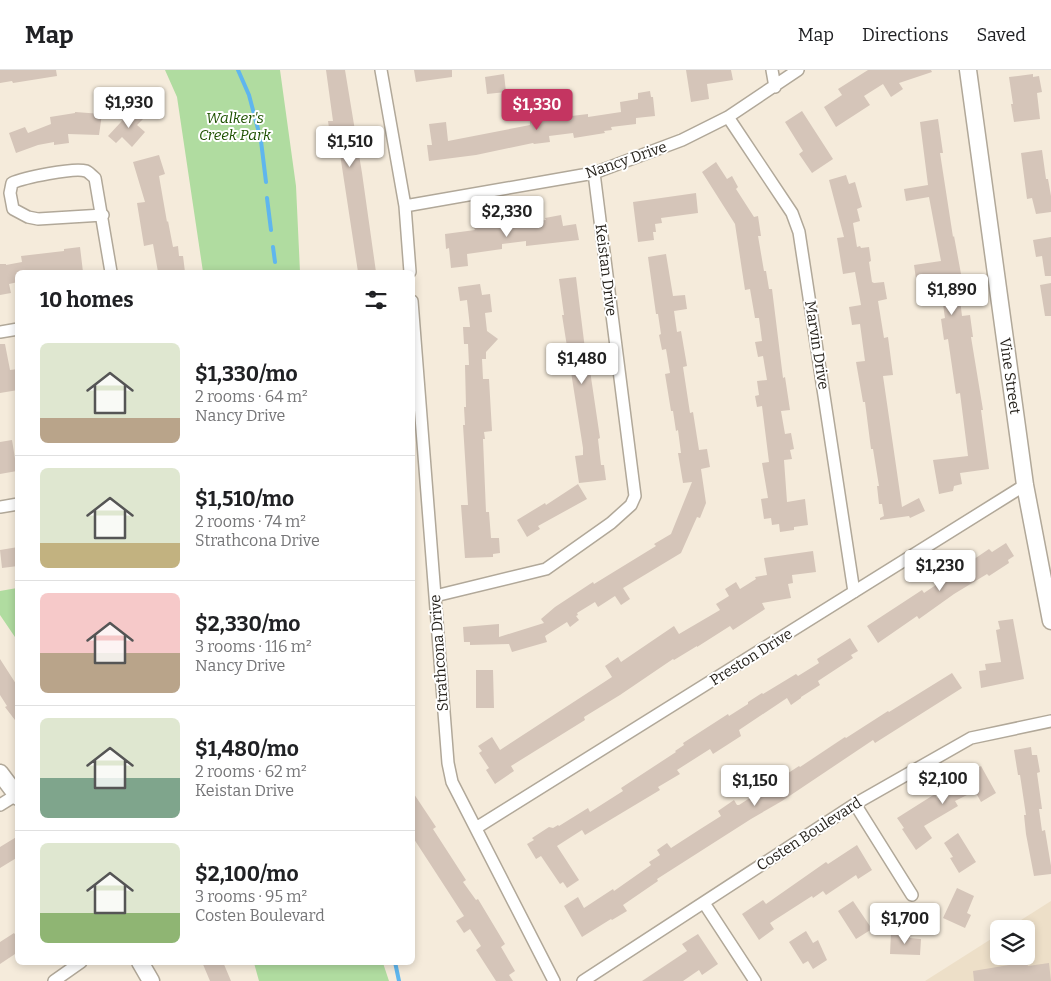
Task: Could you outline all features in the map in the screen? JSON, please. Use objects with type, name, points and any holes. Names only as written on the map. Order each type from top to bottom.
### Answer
[{"type":"street","points":[[381,70],[405,206],[410,270]]},
{"type":"street","points":[[772,70],[775,87]]},
{"type":"street","name":"Nancy Drive","points":[[405,206],[594,173],[682,140],[728,118],[798,70]]},
{"type":"street","name":"Vine Street","points":[[968,70],[1025,485],[1051,621]]},
{"type":"street","name":"Marvin Drive","points":[[728,118],[792,213],[799,232],[854,592]]},
{"type":"street","points":[[103,215],[38,219],[28,217],[13,209],[10,193],[12,183],[20,179],[70,170],[85,171],[95,178],[103,215],[111,270]]},
{"type":"street","name":"Keistan Drive","points":[[435,596],[546,569],[611,523],[631,505],[634,496],[594,173]]},
{"type":"street","points":[[0,332],[15,330]]},
{"type":"street","name":"Strathcona Drive","points":[[415,339],[448,763],[452,782],[554,981]]},
{"type":"street","name":"Preston Drive","points":[[476,828],[1025,485]]},
{"type":"street","points":[[0,508],[15,505]]},
{"type":"street","name":"Costen Boulevard","points":[[583,981],[856,804],[970,738],[1051,722]]},
{"type":"street","points":[[0,773],[15,793]]},
{"type":"street","points":[[0,805],[15,797]]},
{"type":"street","points":[[856,804],[912,895]]},
{"type":"street","points":[[704,903],[755,981]]},
{"type":"street","points":[[54,981],[77,965]]},
{"type":"street","points":[[142,965],[151,981]]},
{"type":"shaded area","points":[[1051,901],[1051,981],[925,981],[990,940],[990,965],[1035,965],[1035,920],[1021,920]]},
{"type":"green space","name":"Walker's Creek Park","points":[[165,70],[280,70],[296,186],[300,270],[203,270],[177,97]]},
{"type":"green space","points":[[15,588],[15,637],[0,615],[0,591]]},
{"type":"green space","points":[[255,965],[384,965],[389,981],[259,981]]},
{"type":"building","points":[[0,70],[56,70],[57,76],[13,83],[12,81],[0,83]]},
{"type":"building","points":[[326,70],[345,70],[376,270],[358,270],[340,154],[333,156],[328,121],[333,121]]},
{"type":"building","points":[[414,70],[452,70],[452,77],[416,82]]},
{"type":"building","points":[[686,70],[731,70],[733,80],[707,84],[709,99],[691,102]]},
{"type":"building","points":[[868,70],[931,70],[932,72],[899,83],[903,89],[891,97],[883,84],[864,96],[870,105],[836,127],[824,107],[842,95],[838,89]]},
{"type":"building","points":[[504,74],[506,92],[487,94],[485,77]]},
{"type":"building","points":[[1033,74],[1033,77],[1039,76],[1042,92],[1037,93],[1040,119],[1014,122],[1009,77]]},
{"type":"building","points":[[650,91],[651,97],[653,97],[655,116],[636,118],[636,124],[611,127],[612,130],[604,131],[605,133],[574,138],[573,133],[549,136],[550,142],[533,143],[476,155],[429,161],[427,145],[432,145],[429,124],[446,122],[448,141],[530,125],[530,121],[588,114],[588,117],[621,112],[620,102],[638,99],[638,93]]},
{"type":"building","points":[[133,109],[143,119],[137,125],[145,132],[132,147],[122,137],[116,143],[108,136]]},
{"type":"building","points":[[802,111],[833,159],[812,173],[799,154],[803,151],[785,122]]},
{"type":"building","points":[[75,112],[102,114],[99,135],[68,134],[69,143],[54,145],[54,142],[38,145],[16,153],[9,133],[25,127],[28,133],[51,124],[50,117]]},
{"type":"building","points":[[938,119],[943,153],[940,153],[953,237],[964,290],[959,291],[962,316],[970,315],[973,337],[971,337],[983,410],[981,410],[989,469],[960,473],[962,484],[954,486],[953,491],[939,494],[933,460],[968,456],[960,393],[956,394],[948,339],[944,340],[941,319],[945,318],[939,277],[916,279],[914,265],[941,261],[929,197],[906,201],[904,189],[928,185],[920,122]]},
{"type":"building","points":[[1042,150],[1046,179],[1048,179],[1051,196],[1051,212],[1036,214],[1032,198],[1027,199],[1021,153]]},
{"type":"building","points":[[159,155],[165,174],[159,176],[167,222],[173,247],[178,246],[179,256],[183,256],[185,270],[158,270],[153,244],[144,246],[137,203],[145,202],[133,162]]},
{"type":"building","points":[[716,162],[727,179],[732,176],[738,187],[736,189],[754,217],[758,216],[761,236],[758,236],[764,271],[766,271],[769,289],[772,289],[783,378],[785,377],[790,410],[781,411],[785,434],[791,433],[794,449],[790,450],[792,459],[784,460],[787,502],[805,499],[808,525],[794,527],[794,530],[780,532],[779,524],[772,525],[771,518],[764,519],[761,499],[768,498],[762,463],[769,462],[762,406],[757,407],[755,396],[759,395],[757,381],[767,380],[763,356],[758,357],[755,342],[762,341],[759,318],[755,318],[750,289],[745,290],[735,224],[702,172]]},
{"type":"building","points":[[846,175],[849,184],[855,182],[862,207],[857,209],[860,221],[853,223],[857,247],[869,247],[872,282],[884,282],[887,299],[878,301],[884,338],[888,337],[893,375],[883,376],[902,507],[919,498],[925,511],[910,518],[909,516],[880,520],[884,516],[882,504],[879,504],[877,486],[879,486],[873,449],[871,449],[865,402],[863,402],[856,362],[865,361],[860,324],[852,325],[849,307],[861,305],[855,272],[843,274],[837,238],[844,237],[829,180]]},
{"type":"building","points":[[696,193],[698,213],[661,218],[662,223],[655,224],[654,240],[638,242],[633,202]]},
{"type":"building","points":[[561,215],[563,226],[576,224],[579,240],[526,246],[526,241],[502,244],[502,249],[467,254],[468,266],[451,268],[449,248],[446,249],[445,234],[475,230],[474,228],[546,220],[545,218]]},
{"type":"building","points":[[1051,237],[1051,276],[1045,276],[1042,256],[1036,257],[1033,240]]},
{"type":"building","points":[[80,247],[83,270],[15,270],[15,283],[9,284],[11,293],[0,295],[0,264],[6,265],[22,262],[21,256],[64,251],[64,249]]},
{"type":"building","points":[[666,254],[673,296],[685,295],[687,309],[674,311],[677,332],[681,331],[687,366],[683,367],[690,413],[693,412],[699,450],[707,449],[710,467],[701,469],[706,503],[700,518],[697,517],[681,553],[623,588],[630,599],[621,605],[615,596],[598,607],[595,602],[577,613],[578,615],[576,616],[579,620],[570,627],[567,622],[545,636],[547,642],[512,652],[509,644],[470,645],[470,642],[464,642],[463,627],[499,624],[499,637],[544,623],[541,619],[555,607],[593,582],[594,584],[656,546],[654,544],[671,534],[692,482],[683,483],[678,453],[681,453],[678,430],[676,431],[673,411],[671,411],[665,374],[670,373],[666,349],[662,350],[659,335],[661,334],[658,314],[656,314],[648,257]]},
{"type":"building","points":[[576,277],[586,357],[588,357],[600,438],[598,439],[601,465],[604,465],[606,480],[579,483],[575,456],[583,455],[583,448],[562,315],[564,315],[559,279]]},
{"type":"building","points":[[1051,283],[1051,316],[1045,316],[1040,285]]},
{"type":"building","points":[[480,284],[482,295],[490,294],[492,312],[485,313],[487,331],[498,339],[486,352],[486,359],[482,359],[483,379],[489,379],[492,431],[484,432],[485,439],[483,439],[486,512],[489,512],[491,538],[499,538],[500,553],[493,554],[493,557],[465,558],[461,505],[468,505],[463,425],[465,425],[464,407],[466,407],[465,365],[469,365],[468,344],[464,344],[463,327],[470,327],[467,300],[460,301],[458,287]]},
{"type":"building","points":[[0,344],[5,344],[10,370],[15,369],[15,390],[0,393]]},
{"type":"building","points":[[12,440],[15,471],[0,474],[0,442]]},
{"type":"building","points":[[578,484],[587,499],[538,526],[540,529],[527,537],[517,520],[545,503],[546,505]]},
{"type":"building","points":[[1006,543],[1014,556],[1008,560],[1009,563],[989,576],[987,574],[954,594],[919,619],[917,616],[878,643],[867,626],[922,590],[924,593],[989,549],[992,552]]},
{"type":"building","points":[[15,548],[15,566],[2,568],[0,550]]},
{"type":"building","points":[[813,551],[816,572],[792,575],[793,583],[788,584],[791,598],[762,603],[765,609],[733,630],[730,626],[697,647],[673,659],[584,717],[585,720],[511,766],[514,771],[495,784],[486,770],[489,768],[479,753],[482,751],[478,746],[492,737],[500,750],[612,677],[605,666],[618,657],[621,662],[674,626],[679,634],[720,610],[716,604],[729,596],[725,589],[736,582],[740,589],[756,579],[755,577],[767,575],[764,558]]},
{"type":"building","points":[[1013,619],[1024,679],[981,688],[979,671],[986,670],[985,664],[1001,662],[996,630],[1000,629],[998,621]]},
{"type":"building","points":[[850,638],[858,651],[851,655],[853,658],[818,681],[820,685],[791,705],[787,698],[739,730],[741,736],[713,754],[710,749],[677,770],[680,774],[658,787],[660,790],[585,835],[582,830],[557,846],[579,880],[567,888],[563,882],[560,884],[541,856],[536,859],[527,844],[534,840],[532,838],[549,827],[559,826],[588,808],[590,812],[623,791],[621,788],[676,752],[684,745],[683,743],[728,714],[729,716],[748,704],[748,702],[762,693],[796,674],[798,676],[819,663],[817,659]]},
{"type":"building","points":[[0,659],[15,682],[15,720],[5,707],[7,706],[0,695]]},
{"type":"building","points":[[476,670],[493,670],[494,708],[476,708]]},
{"type":"building","points":[[952,673],[962,688],[875,743],[873,740],[782,801],[657,879],[658,881],[623,905],[627,911],[582,937],[564,906],[578,897],[584,908],[613,889],[614,891],[651,865],[649,862],[660,855],[657,850],[667,843],[671,848],[721,816],[718,811],[734,800],[739,805],[845,737]]},
{"type":"building","points":[[1031,747],[1032,755],[1037,755],[1040,772],[1037,773],[1042,809],[1039,809],[1042,831],[1045,830],[1051,866],[1051,874],[1034,876],[1026,834],[1024,815],[1026,815],[1020,775],[1018,775],[1014,750]]},
{"type":"building","points":[[981,766],[996,793],[981,802],[975,791],[955,801],[958,806],[924,826],[932,838],[916,850],[897,818],[935,794],[937,798],[954,787],[951,782]]},
{"type":"building","points":[[415,796],[436,827],[433,829],[466,880],[463,882],[476,900],[478,899],[505,944],[501,947],[515,971],[509,975],[513,981],[496,981],[476,950],[481,946],[470,929],[464,933],[456,921],[464,916],[415,841]]},
{"type":"building","points":[[958,833],[976,862],[959,873],[950,858],[953,857],[944,843]]},
{"type":"building","points":[[15,838],[15,859],[0,868],[0,847]]},
{"type":"building","points":[[857,845],[872,870],[858,879],[856,875],[826,895],[823,891],[813,898],[812,896],[770,923],[774,929],[759,940],[742,914],[763,900],[766,904],[826,862],[828,864]]},
{"type":"building","points":[[957,888],[974,896],[967,913],[971,915],[965,928],[943,918]]},
{"type":"building","points":[[853,901],[872,929],[856,939],[838,911]]},
{"type":"building","points":[[806,931],[813,943],[818,940],[827,960],[813,969],[808,961],[803,964],[789,942]]},
{"type":"building","points":[[14,933],[15,934],[15,954],[0,964],[0,942]]},
{"type":"building","points":[[891,933],[910,934],[910,938],[921,939],[920,955],[890,954]]},
{"type":"building","points":[[698,934],[718,964],[702,975],[699,970],[683,981],[642,981],[687,951],[682,944]]},
{"type":"building","points":[[1049,963],[1051,981],[974,981],[973,971],[1009,965],[1028,966]]},
{"type":"building","points":[[203,965],[224,965],[231,981],[210,981]]},
{"type":"waterway","points":[[238,70],[249,95],[258,129]]},
{"type":"waterway","points":[[261,141],[266,182]]},
{"type":"waterway","points":[[267,198],[271,230]]},
{"type":"waterway","points":[[273,247],[275,262]]},
{"type":"waterway","points":[[396,965],[399,981]]}]
